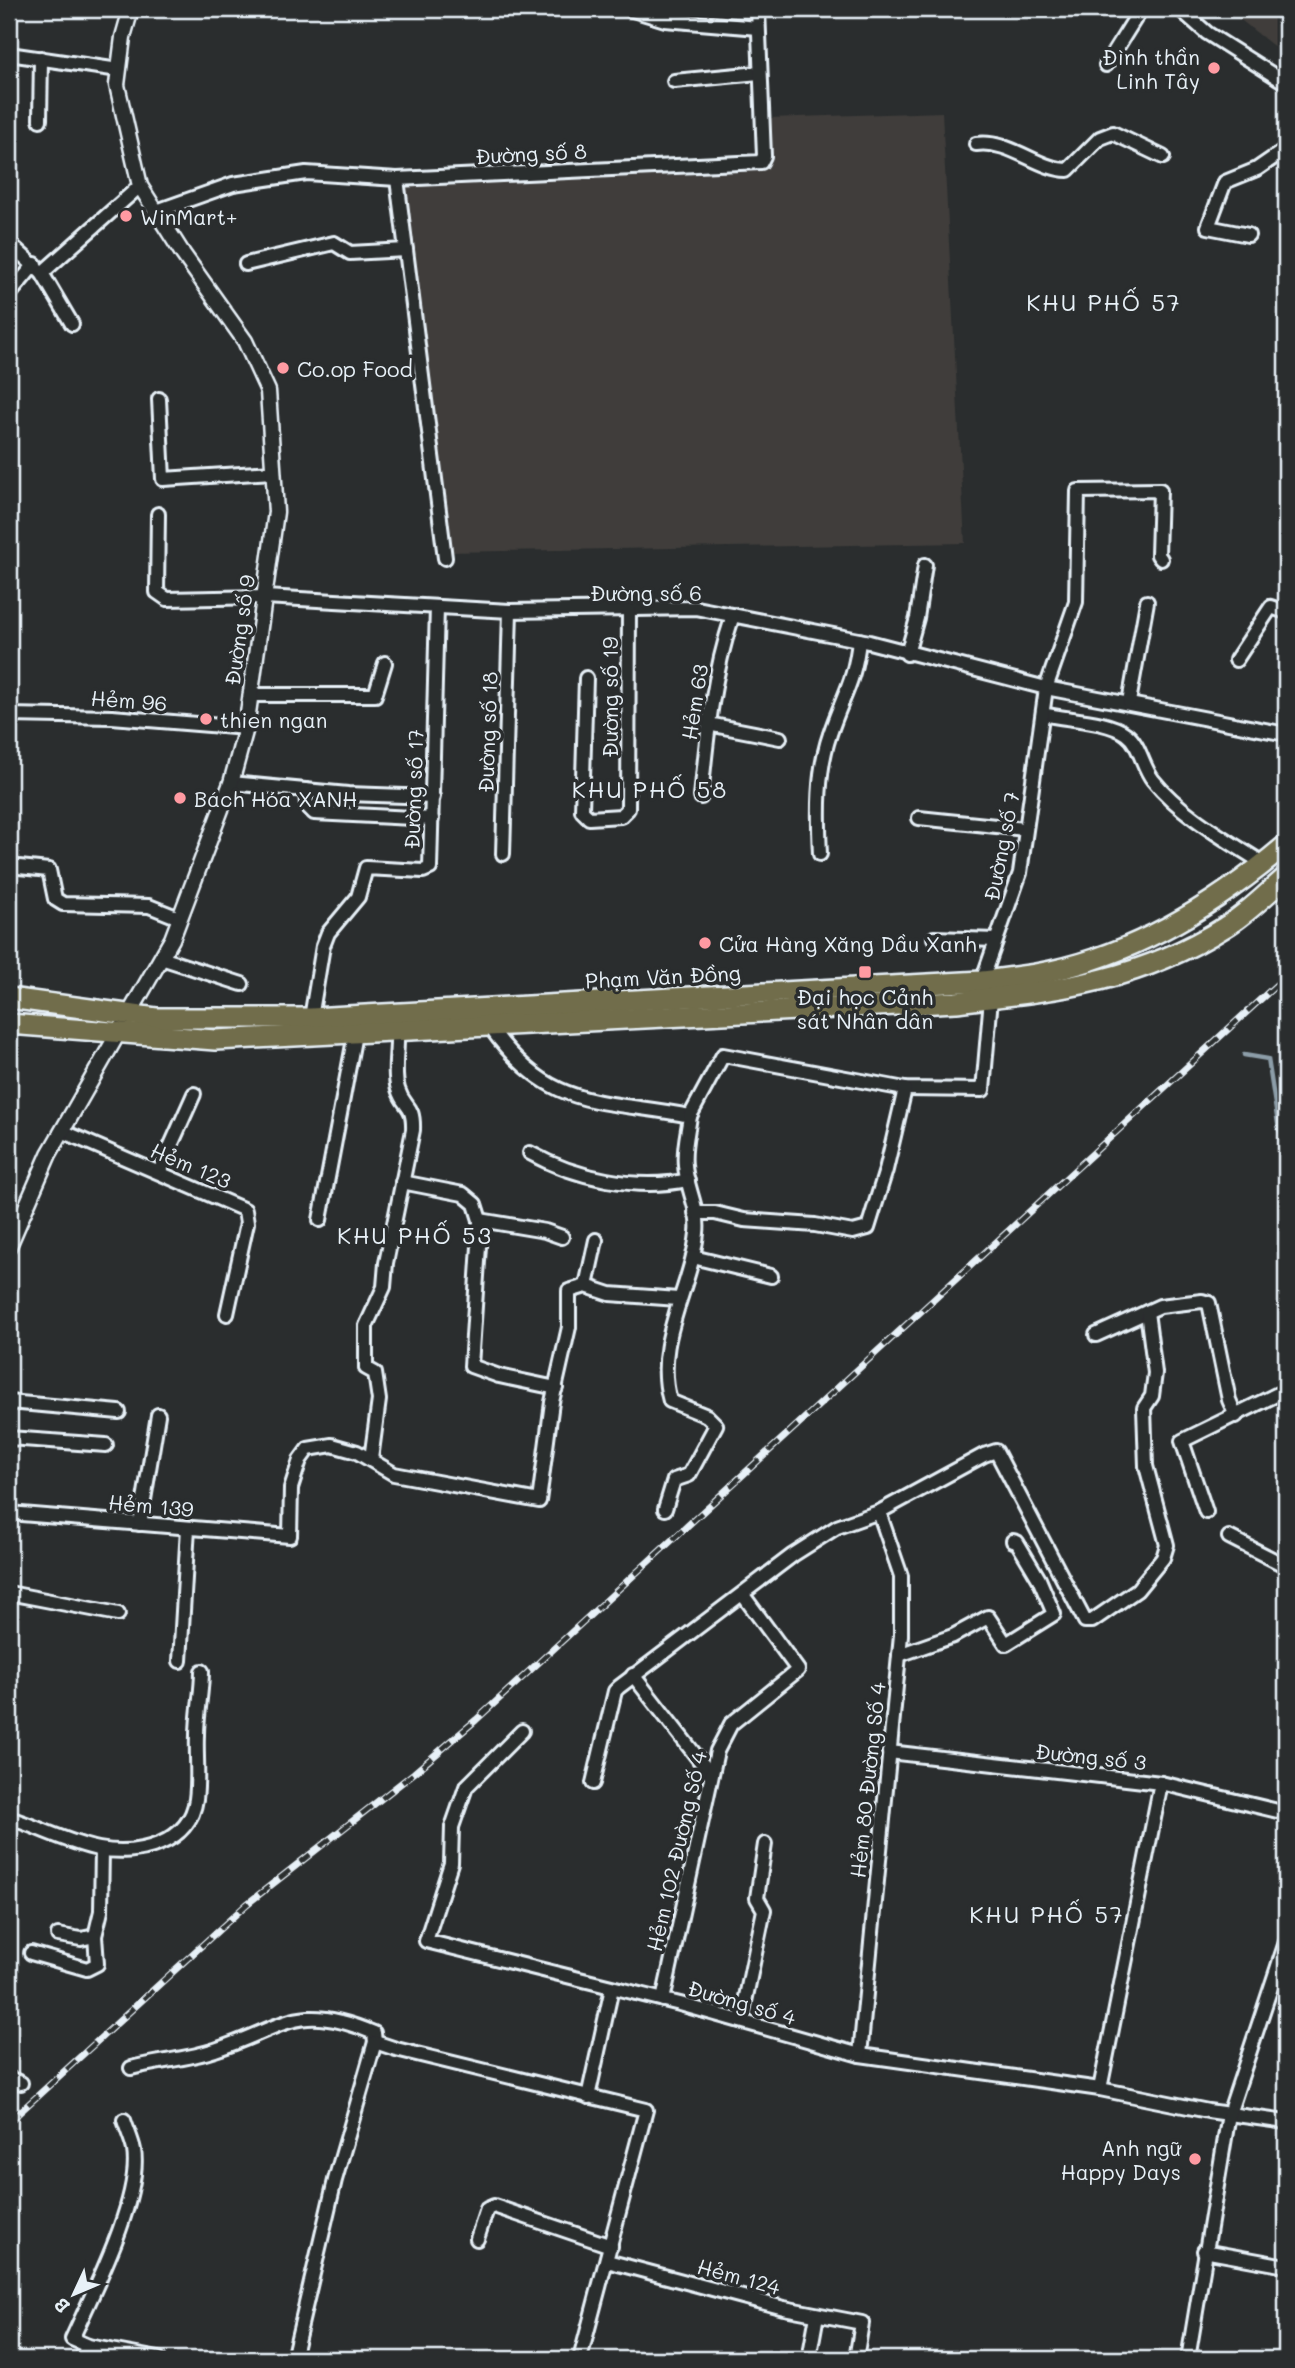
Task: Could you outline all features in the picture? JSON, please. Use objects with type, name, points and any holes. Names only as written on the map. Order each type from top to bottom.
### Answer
[{"type":"highway","name":"Phạm Văn Đồng","points":[[9,1024],[215,1040],[490,1027],[986,990],[1143,941],[1210,903],[1286,845]]},
{"type":"highway","name":"Phạm Văn Đồng","points":[[9,998],[128,1015],[207,1019],[311,1018],[1076,988],[1147,966],[1189,948],[1227,926],[1286,877]]},
{"type":"street","name":"Đường số 9","points":[[9,1246],[62,1131],[161,958],[231,783],[246,729],[276,512],[268,391],[245,341],[154,212],[139,186],[117,85],[123,37],[131,9]]},
{"type":"street","points":[[629,9],[665,20],[758,28]]},
{"type":"street","name":"Đường số 8","points":[[154,212],[233,184],[306,173],[397,179],[761,162],[764,156],[758,9]]},
{"type":"street","points":[[1106,65],[1141,9]]},
{"type":"street","points":[[1180,9],[1207,33],[1286,83]]},
{"type":"street","points":[[9,54],[119,70]]},
{"type":"street","points":[[40,120],[41,58]]},
{"type":"street","points":[[674,81],[759,72]]},
{"type":"street","points":[[976,144],[988,143],[1003,147],[1068,170],[1076,166],[1094,142],[1113,133],[1163,157]]},
{"type":"street","points":[[1248,234],[1208,226],[1217,197],[1226,182],[1257,169],[1286,149]]},
{"type":"street","points":[[397,179],[445,558]]},
{"type":"street","points":[[9,295],[139,186]]},
{"type":"street","points":[[9,243],[39,269],[72,324]]},
{"type":"street","points":[[246,264],[334,243],[350,253],[406,250]]},
{"type":"street","points":[[159,399],[163,479],[274,472]]},
{"type":"street","name":"Đường số 7","points":[[905,1089],[983,1090],[986,990],[996,940],[1013,902],[1020,873],[1046,688],[1076,602],[1078,491],[1160,490],[1158,555],[1161,559]]},
{"type":"street","name":"Đường số 6","points":[[158,514],[157,592],[167,599],[265,597],[510,611],[696,608],[859,640],[1046,688],[1286,733]]},
{"type":"street","points":[[907,654],[917,618],[925,565]]},
{"type":"street","points":[[1129,702],[1147,602]]},
{"type":"street","name":"Đường số 17","points":[[311,1018],[323,946],[328,933],[358,897],[363,873],[373,867],[423,871],[430,868],[437,607]]},
{"type":"street","points":[[1236,660],[1271,607],[1286,612]]},
{"type":"street","name":"Đường số 19","points":[[586,678],[582,811],[589,818],[621,816],[628,809],[629,610]]},
{"type":"street","name":"Đường số 18","points":[[503,854],[510,611]]},
{"type":"street","name":"Hẻm 63","points":[[701,797],[708,724],[722,647],[733,615]]},
{"type":"street","points":[[820,854],[818,805],[826,754],[830,734],[856,668],[859,640]]},
{"type":"street","points":[[251,695],[375,695],[385,663]]},
{"type":"street","name":"Hẻm 96","points":[[9,715],[112,717],[246,729]]},
{"type":"street","points":[[1043,715],[1112,726],[1127,734],[1135,743],[1154,781],[1183,808],[1264,864]]},
{"type":"street","points":[[708,724],[780,738]]},
{"type":"street","points":[[231,783],[433,797]]},
{"type":"street","points":[[306,790],[307,806],[314,813],[432,819]]},
{"type":"street","points":[[919,818],[1025,829]]},
{"type":"street","points":[[9,866],[49,870],[54,899],[63,904],[149,906],[179,918]]},
{"type":"street","points":[[934,938],[996,940]]},
{"type":"street","points":[[161,958],[242,984]]},
{"type":"street","points":[[490,1027],[509,1054],[531,1074],[572,1097],[690,1116]]},
{"type":"street","points":[[397,1032],[399,1093],[414,1111],[413,1130],[384,1287],[366,1326],[364,1340],[368,1348],[366,1368],[375,1373],[379,1387],[371,1459],[394,1474],[539,1501],[556,1388],[569,1327],[569,1292],[586,1286],[610,1294],[678,1299]]},
{"type":"street","points":[[320,1220],[355,1034]]},
{"type":"street","points":[[665,1509],[674,1479],[689,1475],[716,1425],[707,1416],[670,1401],[665,1371],[669,1335],[678,1299],[694,1257],[698,1229],[684,1164],[690,1116],[723,1055],[905,1089],[887,1170],[868,1228],[845,1232],[815,1225],[695,1213]]},
{"type":"street","points":[[159,1172],[194,1094]]},
{"type":"street","name":"Hẻm 123","points":[[62,1131],[245,1210],[247,1223],[227,1314]]},
{"type":"street","points":[[530,1153],[555,1167],[625,1182],[665,1185],[688,1180]]},
{"type":"street","points":[[402,1182],[463,1194],[475,1204],[480,1220],[471,1366],[499,1376],[556,1388]]},
{"type":"street","points":[[480,1220],[545,1231],[562,1237]]},
{"type":"street","points":[[586,1286],[596,1240]]},
{"type":"street","points":[[694,1257],[771,1276]]},
{"type":"street","points":[[1096,1335],[1160,1306],[1202,1301],[1209,1303],[1229,1400],[1236,1416]]},
{"type":"street","points":[[593,1783],[615,1691],[633,1675],[793,1555],[837,1527],[878,1512],[996,1451],[1085,1621],[1092,1620],[1137,1590],[1163,1558],[1167,1545],[1146,1466],[1144,1408],[1152,1396],[1155,1373],[1147,1312]]},
{"type":"street","points":[[1206,1512],[1182,1441],[1286,1390]]},
{"type":"street","points":[[9,1402],[119,1412]]},
{"type":"street","points":[[140,1524],[158,1415]]},
{"type":"street","points":[[9,1438],[106,1444]]},
{"type":"street","name":"Hẻm 139","points":[[9,1513],[290,1536],[291,1488],[300,1460],[308,1450],[332,1445],[371,1459]]},
{"type":"street","name":"Hẻm 80 Đường Số 4","points":[[860,2055],[899,1655],[901,1576],[878,1512]]},
{"type":"street","points":[[180,1661],[188,1528]]},
{"type":"street","points":[[1229,1537],[1286,1566]]},
{"type":"street","points":[[899,1655],[953,1636],[988,1617],[1006,1644],[1054,1614],[1039,1579],[1017,1542],[1013,1541]]},
{"type":"street","points":[[9,1593],[118,1614]]},
{"type":"street","name":"Hẻm 102 Đường Số 4","points":[[663,2000],[717,1751],[731,1724],[798,1670],[743,1595]]},
{"type":"street","points":[[9,1818],[102,1850],[155,1848],[168,1840],[188,1820],[196,1802],[196,1732],[202,1697],[202,1671]]},
{"type":"street","points":[[633,1675],[711,1775]]},
{"type":"street","name":"Đường số 4","points":[[522,1731],[466,1787],[452,1827],[450,1863],[426,1941],[663,2000],[860,2055],[1100,2089],[1286,2122]]},
{"type":"street","name":"Đường số 3","points":[[889,1752],[1161,1783],[1286,1813]]},
{"type":"street","points":[[1100,2089],[1161,1783]]},
{"type":"street","points":[[741,2021],[764,1910],[757,1898],[765,1844]]},
{"type":"street","points":[[31,1953],[87,1969],[97,1964],[95,1936],[101,1911],[102,1850]]},
{"type":"street","points":[[58,1935],[81,1939],[95,1936]]},
{"type":"street","points":[[1188,2359],[1229,2114],[1286,1942]]},
{"type":"street","points":[[588,2097],[612,1989]]},
{"type":"street","points":[[131,2067],[214,2051],[283,2021],[314,2016],[355,2025],[374,2033],[375,2042],[335,2180],[293,2359]]},
{"type":"street","points":[[375,2042],[646,2110],[580,2359]]},
{"type":"street","points":[[124,2120],[135,2152],[130,2188],[115,2244],[72,2339],[88,2346],[159,2359]]},
{"type":"street","points":[[477,2239],[486,2209],[494,2206],[611,2246]]},
{"type":"street","points":[[1204,2251],[1286,2266]]},
{"type":"street","name":"Hẻm 124","points":[[607,2261],[817,2315],[862,2323],[856,2359]]},
{"type":"street","points":[[809,2359],[817,2315]]},
{"type":"street","points":[[82,2359],[88,2346]]},
{"type":"shaded area","points":[[1227,9],[1286,9],[1286,56]]},
{"type":"shaded area","points":[[942,112],[965,543],[448,552],[403,184],[769,167],[769,118]]},
{"type":"waterway","points":[[1244,1055],[1268,1059],[1279,1130],[1286,1140]]},
{"type":"railway","points":[[9,2122],[247,1904],[414,1773],[476,1720],[1286,976]]},
{"type":"place","name":"Đình thần Linh Tây","points":[[1214,68]]},
{"type":"place","name":"WinMart+","points":[[126,216]]},
{"type":"place","name":"Co.op Food","points":[[283,368]]},
{"type":"place","name":"thien ngan","points":[[206,719]]},
{"type":"place","name":"Bách Hóa XANH","points":[[180,798]]},
{"type":"place","name":"Cửa Hàng Xăng Dầu Xanh","points":[[705,943]]},
{"type":"place","name":"Đại học Cảnh sát Nhân dân","points":[[865,972]]},
{"type":"place","name":"Anh ngữ Happy Days","points":[[1195,2159]]},
{"type":"district","name":"KHU PHỐ 57","points":[[1104,302]]},
{"type":"district","name":"KHU PHỐ 58","points":[[650,789]]},
{"type":"district","name":"KHU PHỐ 53","points":[[415,1235]]},
{"type":"district","name":"KHU PHỐ 57","points":[[1047,1914]]}]
